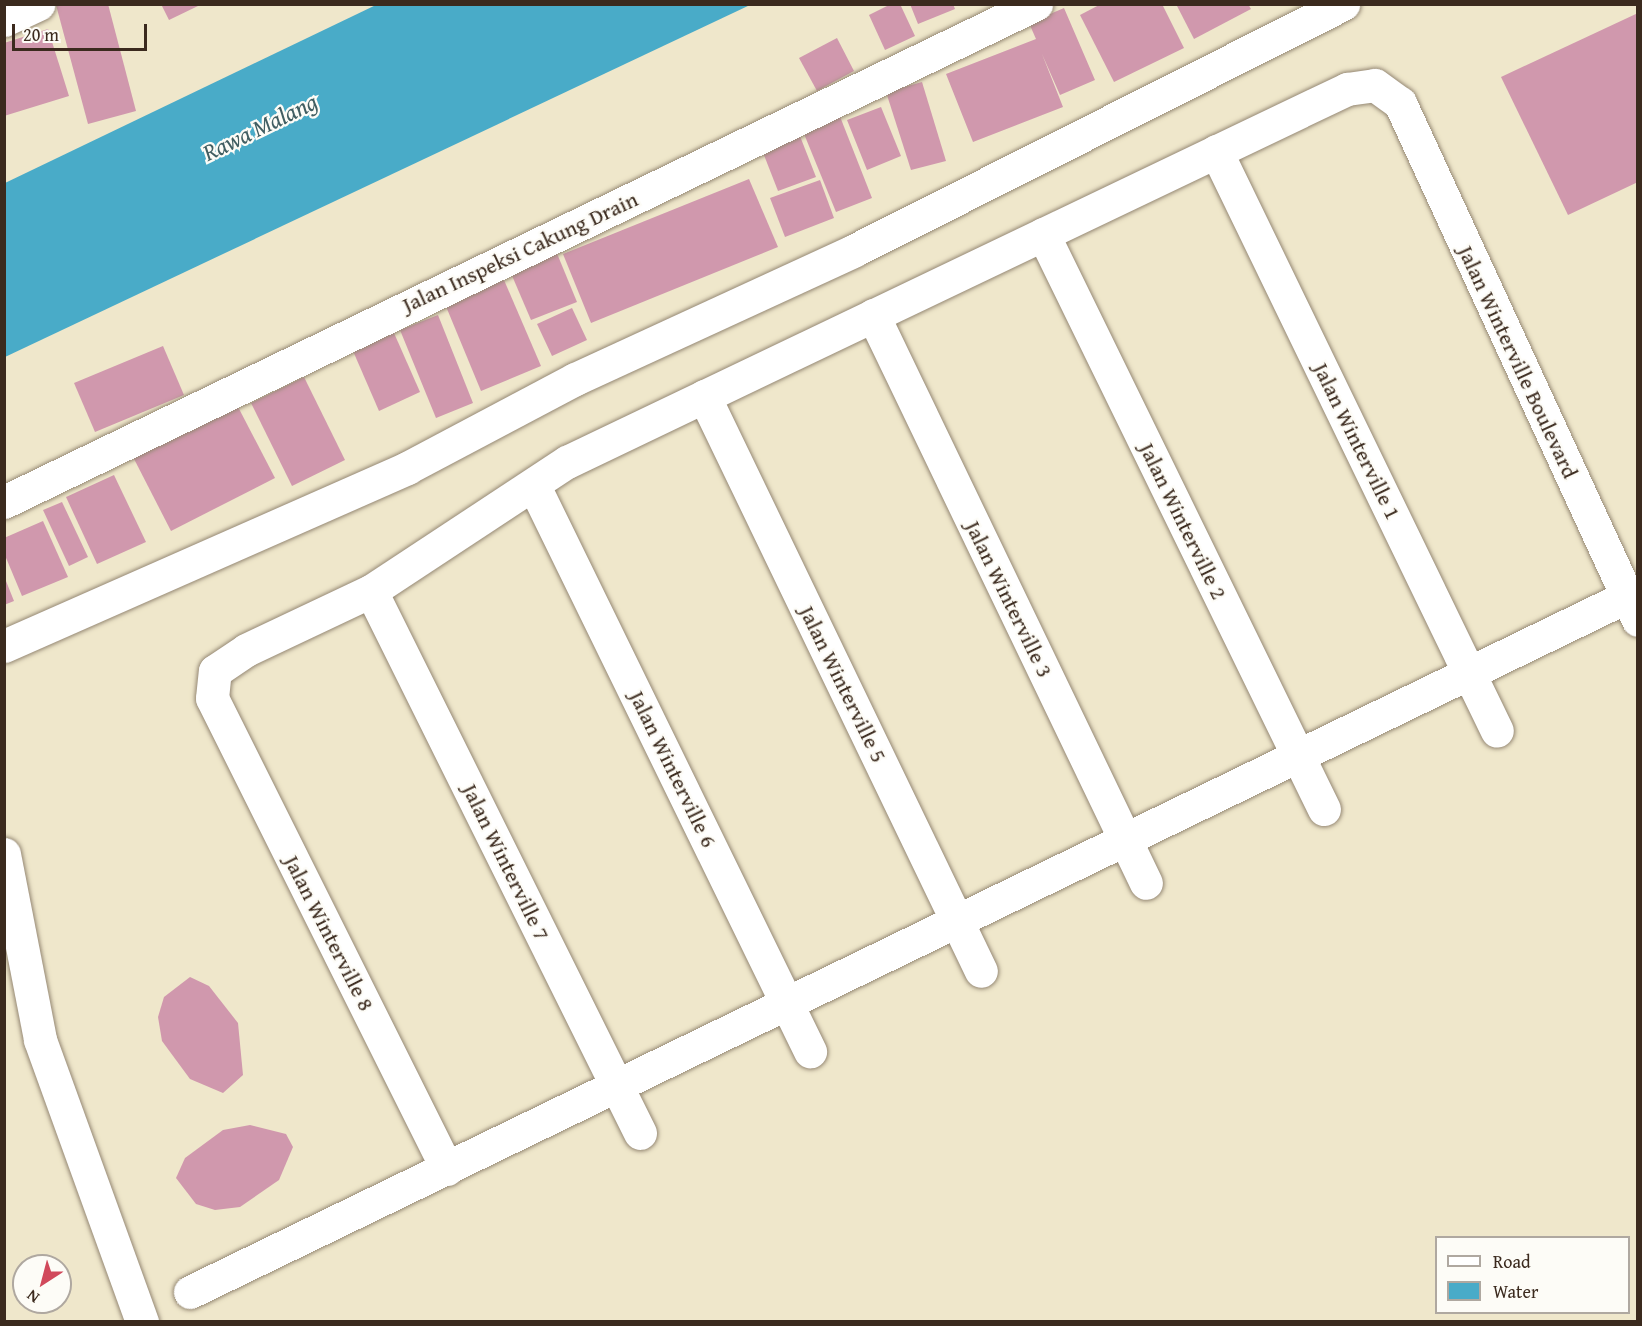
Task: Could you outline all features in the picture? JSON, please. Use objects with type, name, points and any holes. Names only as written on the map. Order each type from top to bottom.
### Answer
[{"type":"street","points":[[4,20],[39,4]]},
{"type":"street","name":"Jalan Inspeksi Cakung Drain","points":[[4,502],[1036,4]]},
{"type":"street","points":[[4,646],[407,468],[575,379],[853,251],[1343,4]]},
{"type":"street","name":"Jalan Winterville Boulevard","points":[[1216,151],[1347,89],[1375,85],[1400,103],[1632,608]]},
{"type":"street","points":[[371,591],[535,488],[567,462],[1216,151]]},
{"type":"street","name":"Jalan Winterville 1","points":[[1216,151],[1497,731]]},
{"type":"street","name":"Jalan Winterville 2","points":[[1043,234],[1324,809]]},
{"type":"street","name":"Jalan Winterville 3","points":[[873,315],[1146,883]]},
{"type":"street","name":"Jalan Winterville 5","points":[[704,396],[981,972]]},
{"type":"street","name":"Jalan Winterville 6","points":[[535,488],[810,1051]]},
{"type":"street","name":"Jalan Winterville 8","points":[[371,591],[246,650],[215,671],[212,698],[447,1168]]},
{"type":"street","name":"Jalan Winterville 7","points":[[371,591],[640,1133]]},
{"type":"street","points":[[190,1292],[1470,675],[1632,608]]},
{"type":"street","points":[[4,854],[40,1040],[142,1322]]},
{"type":"water","name":"Rawa Malang","points":[[378,4],[750,5],[5,357],[5,183]]},
{"type":"building","points":[[108,4],[136,111],[88,124],[56,5]]},
{"type":"building","points":[[161,4],[197,4],[198,6],[169,20]]},
{"type":"building","points":[[891,4],[900,4],[915,36],[885,50],[869,15]]},
{"type":"building","points":[[910,4],[953,4],[955,9],[918,24]]},
{"type":"building","points":[[1101,4],[1162,4],[1184,48],[1114,82],[1080,15]]},
{"type":"building","points":[[1176,4],[1248,4],[1251,9],[1194,39]]},
{"type":"building","points":[[1064,8],[1095,80],[1060,95],[1042,54],[1063,107],[973,142],[946,74],[1036,39],[1029,23]]},
{"type":"building","points":[[1638,13],[1638,182],[1568,215],[1501,77]]},
{"type":"building","points":[[48,29],[69,96],[4,116],[4,43]]},
{"type":"building","points":[[837,38],[854,71],[817,91],[799,58]]},
{"type":"building","points":[[922,82],[946,161],[911,170],[886,92]]},
{"type":"building","points":[[881,107],[901,156],[867,170],[847,120]]},
{"type":"building","points":[[839,114],[872,198],[836,212],[802,129]]},
{"type":"building","points":[[798,131],[816,177],[778,191],[760,145]]},
{"type":"building","points":[[749,179],[778,247],[591,323],[563,254]]},
{"type":"building","points":[[820,180],[834,218],[785,237],[770,198]]},
{"type":"building","points":[[556,251],[577,302],[531,320],[510,271]]},
{"type":"building","points":[[504,280],[541,366],[481,391],[445,304]]},
{"type":"building","points":[[572,308],[587,340],[552,356],[537,324]]},
{"type":"building","points":[[438,315],[473,403],[436,418],[400,330]]},
{"type":"building","points":[[394,333],[420,392],[379,411],[353,351]]},
{"type":"building","points":[[163,346],[184,395],[95,432],[74,383]]},
{"type":"building","points":[[304,377],[345,460],[292,486],[251,403]]},
{"type":"building","points":[[236,403],[275,478],[171,531],[132,455]]},
{"type":"building","points":[[114,475],[146,542],[97,564],[66,497]]},
{"type":"building","points":[[62,502],[88,557],[69,566],[43,510]]},
{"type":"building","points":[[43,521],[68,577],[22,596],[4,553],[4,538]]},
{"type":"building","points":[[4,576],[14,601],[4,605]]},
{"type":"building","points":[[190,977],[209,986],[238,1023],[243,1075],[223,1093],[190,1079],[162,1041],[158,1017],[164,997]]},
{"type":"building","points":[[250,1125],[286,1134],[293,1147],[279,1180],[240,1207],[215,1210],[196,1204],[176,1178],[185,1158],[223,1130]]}]
